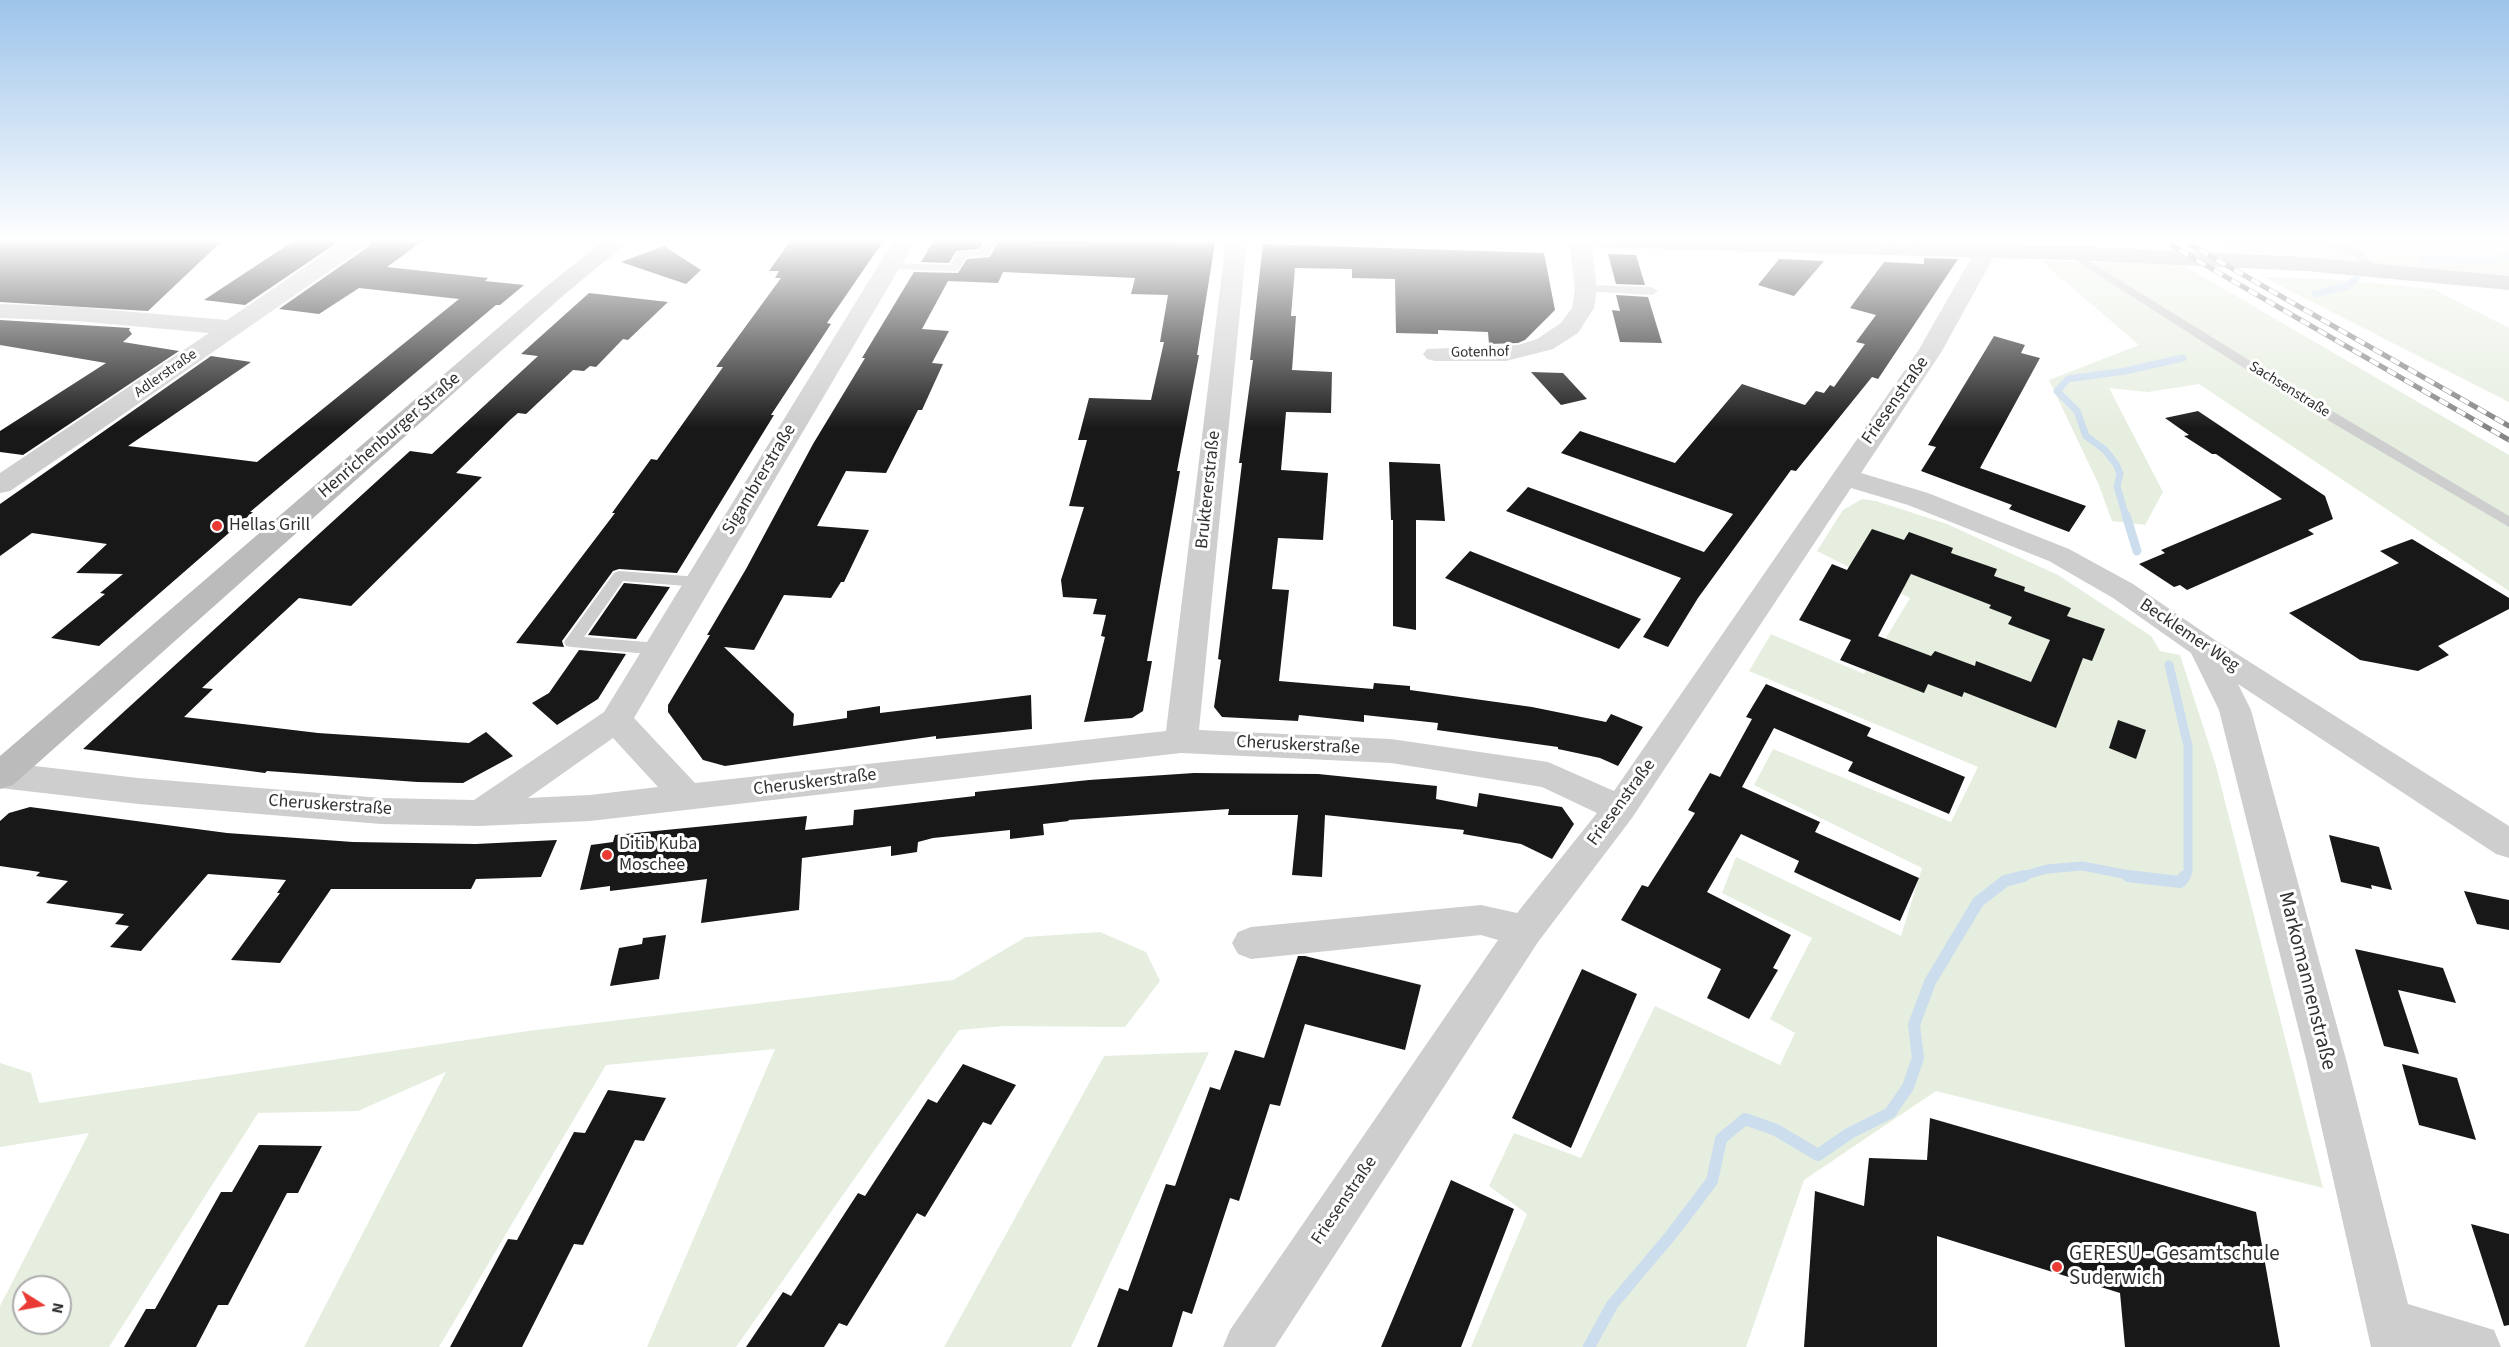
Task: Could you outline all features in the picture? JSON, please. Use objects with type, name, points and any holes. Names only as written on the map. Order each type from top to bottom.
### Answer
[{"type":"street","name":"Adlerstraße","points":[[0,485],[269,303]]},
{"type":"street","name":"Henrichenburger Straße","points":[[0,775],[541,303]]},
{"type":"street","name":"Sigambrerstraße","points":[[480,813],[616,720],[867,303]]},
{"type":"street","name":"Bruktererstraße","points":[[1181,741],[1229,303]]},
{"type":"street","name":"Gotenhof","points":[[1435,354],[1506,354],[1545,344],[1570,328],[1584,303]]},
{"type":"street","name":"Friesenstraße","points":[[1247,1347],[1525,931],[1620,809],[1930,351],[1957,303]]},
{"type":"street","points":[[0,311],[76,314],[233,328]]},
{"type":"street","name":"Becklemer Weg","points":[[1844,477],[1917,499],[2059,555],[2122,591],[2204,647],[2509,844]]},
{"type":"street","name":"Markomannenstraße","points":[[2204,647],[2235,710],[2324,1052],[2391,1334],[2477,1347]]},
{"type":"street","points":[[616,720],[687,797]]},
{"type":"street","name":"Cheruskerstraße","points":[[0,775],[138,791],[381,811],[480,813],[590,808],[1181,741],[1305,745],[1413,754],[1548,775],[1620,809]]},
{"type":"street","points":[[1251,943],[1481,920],[1525,931]]},
{"type":"lane","name":"Sachsenstraße","points":[[2150,303],[2302,399],[2509,522]]},
{"type":"lane","points":[[659,649],[572,642],[619,576],[699,582]]},
{"type":"shaded area","points":[[2090,303],[2248,303],[2509,455],[2509,591],[2199,384],[2148,392],[2109,388],[2163,492],[2145,525],[2112,521],[2098,483],[2049,380],[2139,345]]},
{"type":"shaded area","points":[[2314,303],[2460,303],[2509,328],[2509,402]]},
{"type":"shaded area","points":[[1862,499],[1876,501],[1947,524],[2058,575],[2151,636],[2160,651],[2180,655],[2216,766],[2323,1188],[1936,1091],[1804,1180],[1746,1347],[1471,1347],[1527,1214],[1489,1186],[1514,1133],[1581,1158],[1655,1006],[1780,1065],[1795,1033],[1770,1019],[1812,938],[1722,893],[1736,857],[1901,936],[1922,868],[1754,785],[1773,749],[1951,822],[1978,767],[1749,671],[1771,634],[1864,674],[1910,598],[1817,551],[1843,510]]},
{"type":"shaded area","points":[[1100,932],[1146,952],[1160,981],[1125,1027],[1005,1026],[959,1030],[736,1347],[647,1347],[775,1049],[606,1065],[439,1347],[304,1347],[446,1072],[358,1111],[258,1113],[109,1347],[0,1347],[0,1306],[12,1283],[12,1335],[72,1335],[72,1275],[16,1275],[89,1133],[0,1147],[0,1063],[31,1073],[39,1103],[528,1031],[953,980],[1026,937]]},
{"type":"shaded area","points":[[1209,1052],[1071,1347],[944,1347],[1104,1056]]},
{"type":"building","points":[[14,303],[157,303],[148,311]]},
{"type":"building","points":[[288,303],[336,303],[319,314],[279,309]]},
{"type":"building","points":[[454,303],[503,303],[496,305],[250,512],[253,512],[99,646],[51,638],[105,594],[100,593],[123,574],[76,573],[107,544],[32,533],[0,556],[0,504],[211,356],[251,362],[128,446],[257,462]]},
{"type":"building","points":[[578,303],[667,303],[628,340],[623,339],[596,367],[590,366],[584,371],[573,370],[526,414],[518,413],[510,420],[456,473],[482,477],[351,606],[299,598],[202,688],[213,689],[184,717],[318,733],[469,743],[486,732],[513,756],[463,783],[417,782],[267,771],[265,773],[83,749],[410,451],[432,454],[538,356],[521,354]]},
{"type":"building","points":[[763,303],[841,303],[827,323],[831,324],[771,415],[774,415],[677,573],[619,569],[613,571],[562,641],[564,647],[516,643],[615,513],[612,513],[651,459],[657,460],[723,367],[716,367]]},
{"type":"building","points":[[895,303],[936,303],[922,329],[949,331],[932,363],[943,364],[922,410],[918,410],[886,473],[846,471],[817,526],[869,530],[844,582],[841,582],[831,598],[784,595],[754,650],[724,647],[794,714],[793,726],[847,718],[847,711],[880,706],[880,713],[1031,695],[1032,729],[936,739],[936,736],[725,766],[703,760],[668,712],[668,705],[710,635],[707,635],[746,569],[813,444],[865,358],[862,358]]},
{"type":"building","points":[[1167,303],[1205,303],[1197,355],[1199,355],[1177,471],[1180,471],[1147,661],[1152,661],[1143,711],[1132,718],[1084,722],[1105,637],[1101,636],[1106,615],[1093,614],[1097,599],[1063,597],[1061,580],[1084,507],[1069,506],[1087,440],[1078,440],[1089,398],[1151,400],[1164,342],[1160,342]]},
{"type":"building","points":[[1256,303],[1292,303],[1291,316],[1296,316],[1292,370],[1332,372],[1331,413],[1286,412],[1281,470],[1328,473],[1323,540],[1278,538],[1272,589],[1289,590],[1279,681],[1373,689],[1374,683],[1410,686],[1410,690],[1532,707],[1606,722],[1611,714],[1643,727],[1618,766],[1600,758],[1558,749],[1558,747],[1437,730],[1438,723],[1364,715],[1364,722],[1299,715],[1298,721],[1222,717],[1214,707],[1242,463],[1239,463],[1253,360],[1250,360]]},
{"type":"building","points":[[1395,303],[1554,303],[1555,310],[1525,340],[1518,343],[1489,344],[1488,332],[1438,330],[1438,334],[1396,333]]},
{"type":"building","points":[[1618,303],[1650,303],[1662,343],[1620,342],[1612,310],[1620,311]]},
{"type":"building","points":[[1854,303],[1929,303],[1878,379],[1872,377],[1796,471],[1791,470],[1698,598],[1668,647],[1643,637],[1681,578],[1506,511],[1528,487],[1704,552],[1733,514],[1561,453],[1580,431],[1675,463],[1742,384],[1805,405],[1816,391],[1824,393],[1830,385],[1834,387],[1865,344],[1856,342],[1876,315],[1850,308]]},
{"type":"building","points":[[0,320],[130,328],[132,334],[123,342],[179,351],[23,455],[0,452],[0,431],[106,363],[0,345]]},
{"type":"building","points":[[1994,336],[2025,345],[2021,353],[2040,358],[1980,468],[2086,506],[2069,532],[2009,509],[2012,505],[1921,471],[1936,447],[1928,445]]},
{"type":"building","points":[[1531,372],[1563,373],[1587,399],[1561,405]]},
{"type":"building","points":[[2198,411],[2325,496],[2333,519],[2308,530],[2314,534],[2187,590],[2180,585],[2174,587],[2139,564],[2165,553],[2161,550],[2282,499],[2216,454],[2212,454],[2184,436],[2189,435],[2165,418]]},
{"type":"building","points":[[1389,462],[1440,464],[1445,521],[1416,520],[1416,630],[1393,626],[1393,520],[1391,520]]},
{"type":"building","points":[[1872,529],[1904,540],[1909,532],[1953,548],[1951,553],[1997,569],[1994,576],[2025,587],[2024,591],[2071,608],[2067,616],[2105,629],[2092,661],[2083,658],[2056,728],[1964,692],[1962,697],[1928,684],[1924,693],[1840,660],[1851,640],[1799,620],[1832,564],[1847,570]],"holes":[[[1911,574],[1991,605],[1989,608],[2012,617],[2008,624],[2050,640],[2031,682],[1976,661],[1975,666],[1935,651],[1931,656],[1878,636]]]},
{"type":"building","points":[[2412,539],[2509,598],[2509,609],[2438,646],[2449,655],[2418,671],[2360,660],[2289,613],[2399,563],[2380,551]]},
{"type":"building","points":[[1470,551],[1641,619],[1619,649],[1445,578]]},
{"type":"building","points":[[624,583],[670,587],[636,639],[588,635]]},
{"type":"building","points":[[579,650],[626,654],[598,699],[557,725],[532,703],[549,693]]},
{"type":"building","points":[[1766,684],[1871,728],[1867,736],[1965,777],[1949,814],[1848,771],[1853,762],[1774,728],[1742,787],[1820,822],[1815,832],[1919,878],[1900,921],[1794,872],[1799,861],[1741,834],[1707,892],[1791,935],[1773,968],[1778,970],[1749,1019],[1707,998],[1721,969],[1621,920],[1642,885],[1648,887],[1695,813],[1688,810],[1710,773],[1720,777],[1752,719],[1746,717]]},
{"type":"building","points":[[2118,720],[2146,730],[2136,759],[2109,748]]},
{"type":"building","points":[[1194,773],[1318,774],[1437,786],[1436,799],[1477,807],[1479,793],[1562,807],[1574,824],[1552,859],[1521,844],[1463,834],[1464,830],[1325,815],[1322,877],[1292,875],[1298,815],[1228,815],[1229,809],[1068,820],[1043,824],[1044,835],[1010,839],[1010,830],[933,838],[918,842],[917,852],[891,856],[891,846],[802,858],[799,910],[701,923],[707,879],[610,891],[610,886],[580,890],[591,845],[613,842],[615,835],[807,816],[805,830],[853,825],[854,810],[975,796],[975,792],[1089,780]]},
{"type":"building","points":[[30,807],[227,833],[353,842],[476,844],[557,840],[541,877],[476,879],[471,889],[331,889],[280,963],[231,960],[280,893],[277,893],[286,880],[208,874],[141,951],[110,947],[129,926],[115,924],[124,914],[46,903],[68,881],[36,876],[40,872],[0,866],[0,821],[9,813]]},
{"type":"building","points":[[2329,835],[2379,847],[2392,890],[2371,885],[2372,889],[2341,882]]},
{"type":"building","points":[[2464,891],[2509,900],[2509,930],[2477,924]]},
{"type":"building","points":[[666,935],[659,979],[610,986],[619,948],[642,944],[643,938]]},
{"type":"building","points":[[2355,949],[2443,968],[2456,1003],[2398,990],[2419,1054],[2384,1046]]},
{"type":"building","points":[[1298,956],[1421,985],[1405,1050],[1305,1024],[1280,1106],[1270,1104],[1239,1201],[1230,1198],[1192,1314],[1183,1311],[1172,1347],[1097,1347],[1119,1288],[1128,1291],[1166,1184],[1175,1186],[1210,1087],[1220,1090],[1235,1050],[1264,1058]]},
{"type":"building","points":[[1582,969],[1637,994],[1571,1148],[1512,1118]]},
{"type":"building","points":[[963,1064],[1016,1085],[991,1125],[983,1122],[925,1217],[917,1213],[847,1326],[839,1323],[824,1347],[746,1347],[783,1292],[791,1296],[858,1193],[865,1196],[928,1099],[937,1103]]},
{"type":"building","points":[[2402,1064],[2457,1078],[2476,1140],[2419,1125]]},
{"type":"building","points":[[608,1090],[666,1098],[644,1141],[635,1140],[583,1245],[574,1244],[522,1347],[450,1347],[508,1239],[517,1240],[574,1132],[585,1133]]},
{"type":"building","points":[[1930,1118],[2256,1212],[2280,1347],[2125,1347],[2120,1293],[1937,1236],[1937,1347],[1804,1347],[1815,1191],[1864,1206],[1869,1158],[1927,1160]]},
{"type":"building","points":[[259,1145],[322,1146],[298,1193],[287,1193],[228,1305],[218,1305],[196,1347],[124,1347],[146,1309],[155,1309],[221,1192],[232,1192]]},
{"type":"building","points":[[1451,1180],[1514,1209],[1461,1347],[1381,1347]]},
{"type":"building","points":[[2471,1224],[2509,1234],[2509,1325],[2504,1326]]},
{"type":"waterway","points":[[2126,517],[2117,486],[2120,474],[2116,464],[2105,450],[2086,436],[2077,411],[2057,391],[2068,379],[2125,371],[2183,358]]},
{"type":"waterway","points":[[2126,515],[2137,551]]},
{"type":"waterway","points":[[2169,665],[2188,746],[2188,872],[2184,877]]},
{"type":"waterway","points":[[2019,877],[2047,869],[2082,866],[2140,877]]},
{"type":"waterway","points":[[1589,1347],[1612,1305],[1671,1235],[1712,1181],[1721,1139],[1745,1119],[1776,1130],[1818,1155],[1850,1133],[1890,1113],[1908,1087],[1918,1058],[1914,1025],[1930,982],[1978,902],[2005,881],[2024,876]]},
{"type":"waterway","points":[[2128,876],[2180,882],[2185,876]]},
{"type":"railway","points":[[2271,303],[2509,440]]},
{"type":"railway","points":[[2293,303],[2509,426]]},
{"type":"place","name":"Hellas Grill","points":[[217,526]]},
{"type":"place","name":"Ditib Kuba Moschee","points":[[607,855]]},
{"type":"place","name":"GERESU - Gesamtschule Suderwich","points":[[2057,1267]]}]
